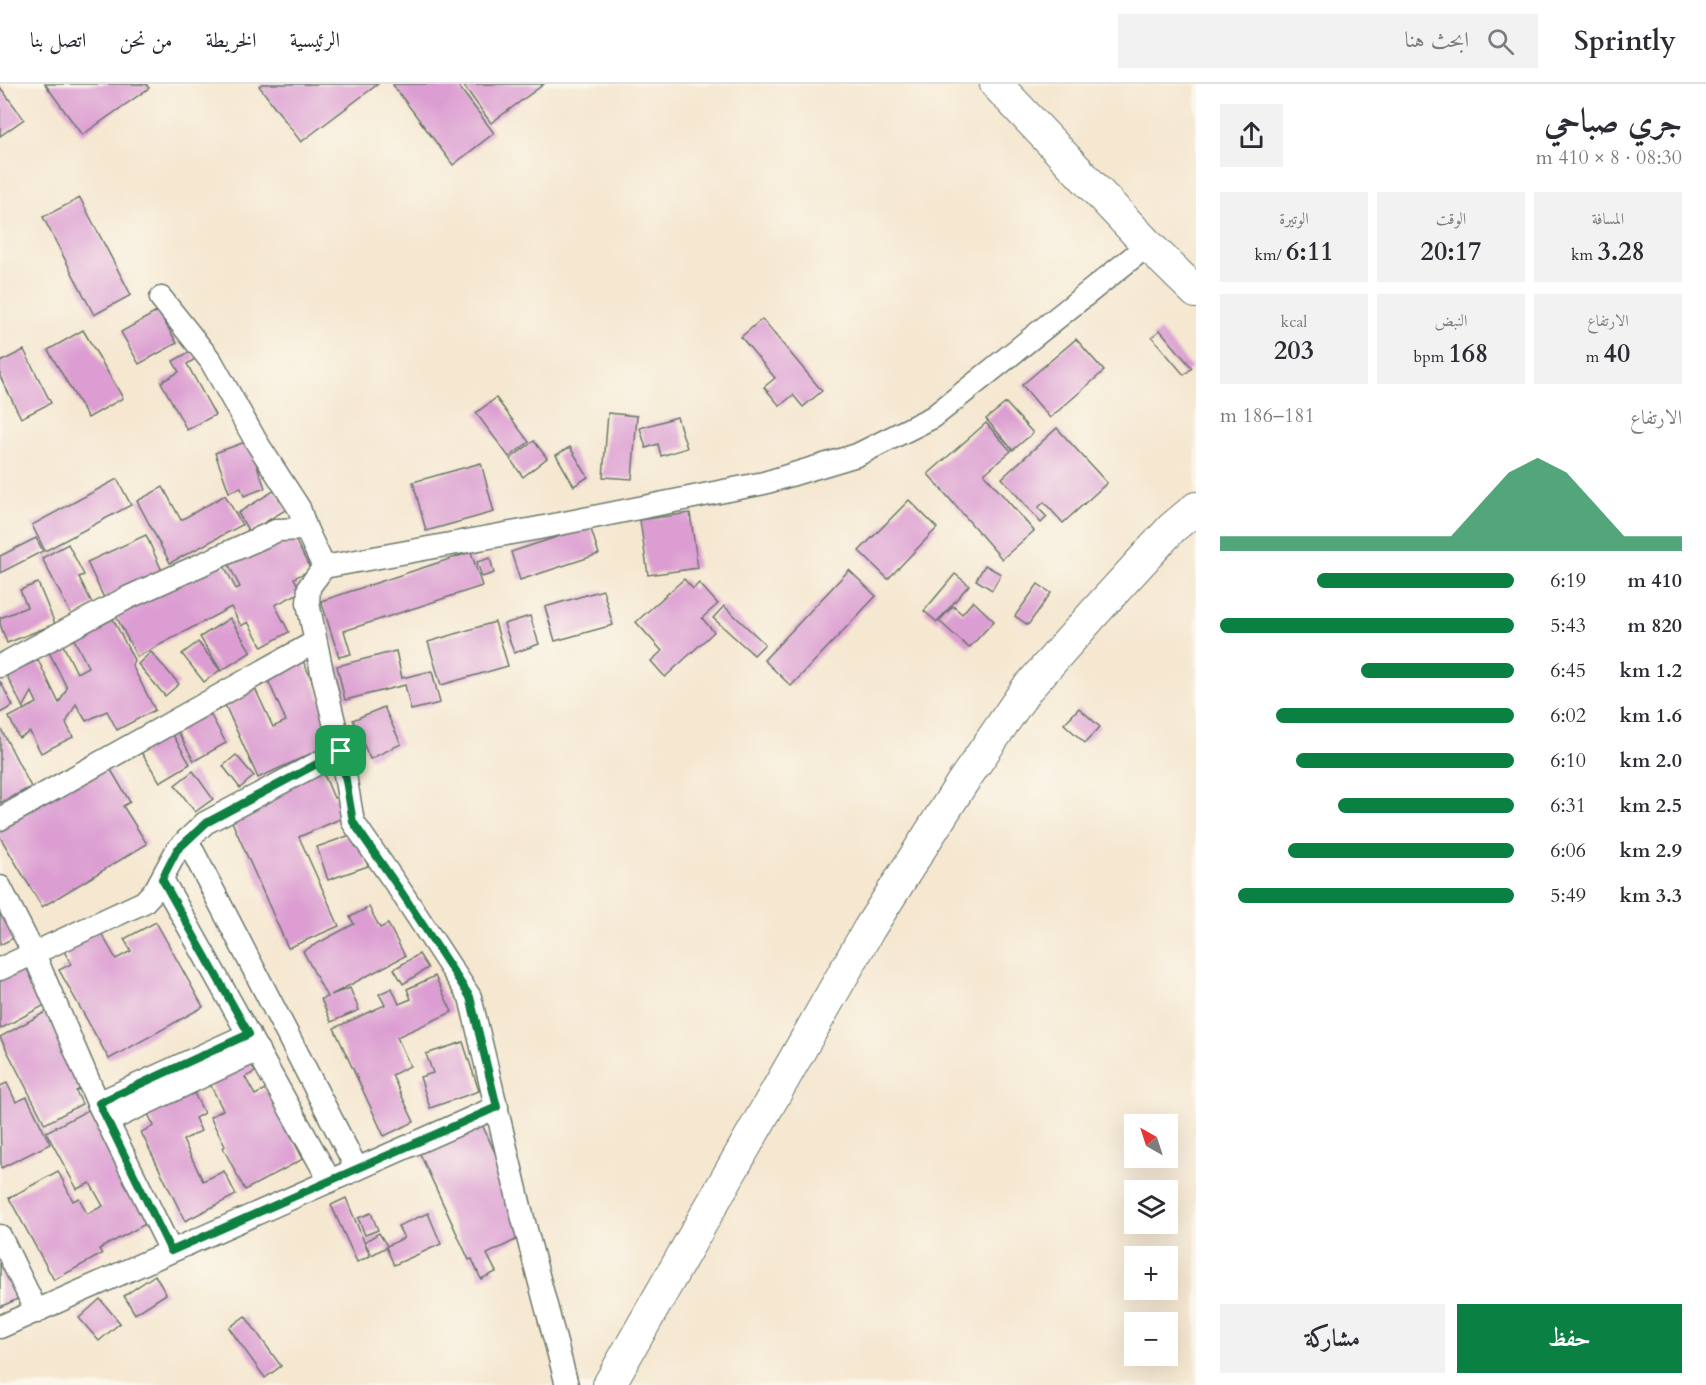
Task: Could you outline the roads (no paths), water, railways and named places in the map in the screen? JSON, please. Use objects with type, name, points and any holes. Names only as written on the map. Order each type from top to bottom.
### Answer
[{"type":"main road","points":[[996,84],[1148,245],[1196,292]]},
{"type":"main road","points":[[609,1385],[869,929],[962,783],[1026,690],[1172,528],[1196,508]]},
{"type":"street","points":[[567,1385],[521,1211],[470,997],[353,822],[341,751],[315,642],[308,603],[309,587],[324,567],[539,528],[764,483],[857,455],[933,417],[1148,245]]},
{"type":"street","points":[[161,298],[211,361],[257,443],[299,508],[324,567]]},
{"type":"street","points":[[0,666],[127,598],[267,534],[278,530],[306,529]]},
{"type":"street","points":[[0,819],[315,642]]},
{"type":"street","points":[[0,969],[144,902],[156,889],[177,850],[206,823],[341,751]]},
{"type":"street","points":[[187,840],[357,1169]]},
{"type":"street","points":[[162,879],[330,1181]]},
{"type":"street","points":[[0,887],[34,954],[103,1112],[171,1251]]},
{"type":"street","points":[[103,1112],[253,1042]]},
{"type":"street","points":[[0,1327],[497,1107]]},
{"type":"street","points":[[0,1236],[37,1312]]}]
